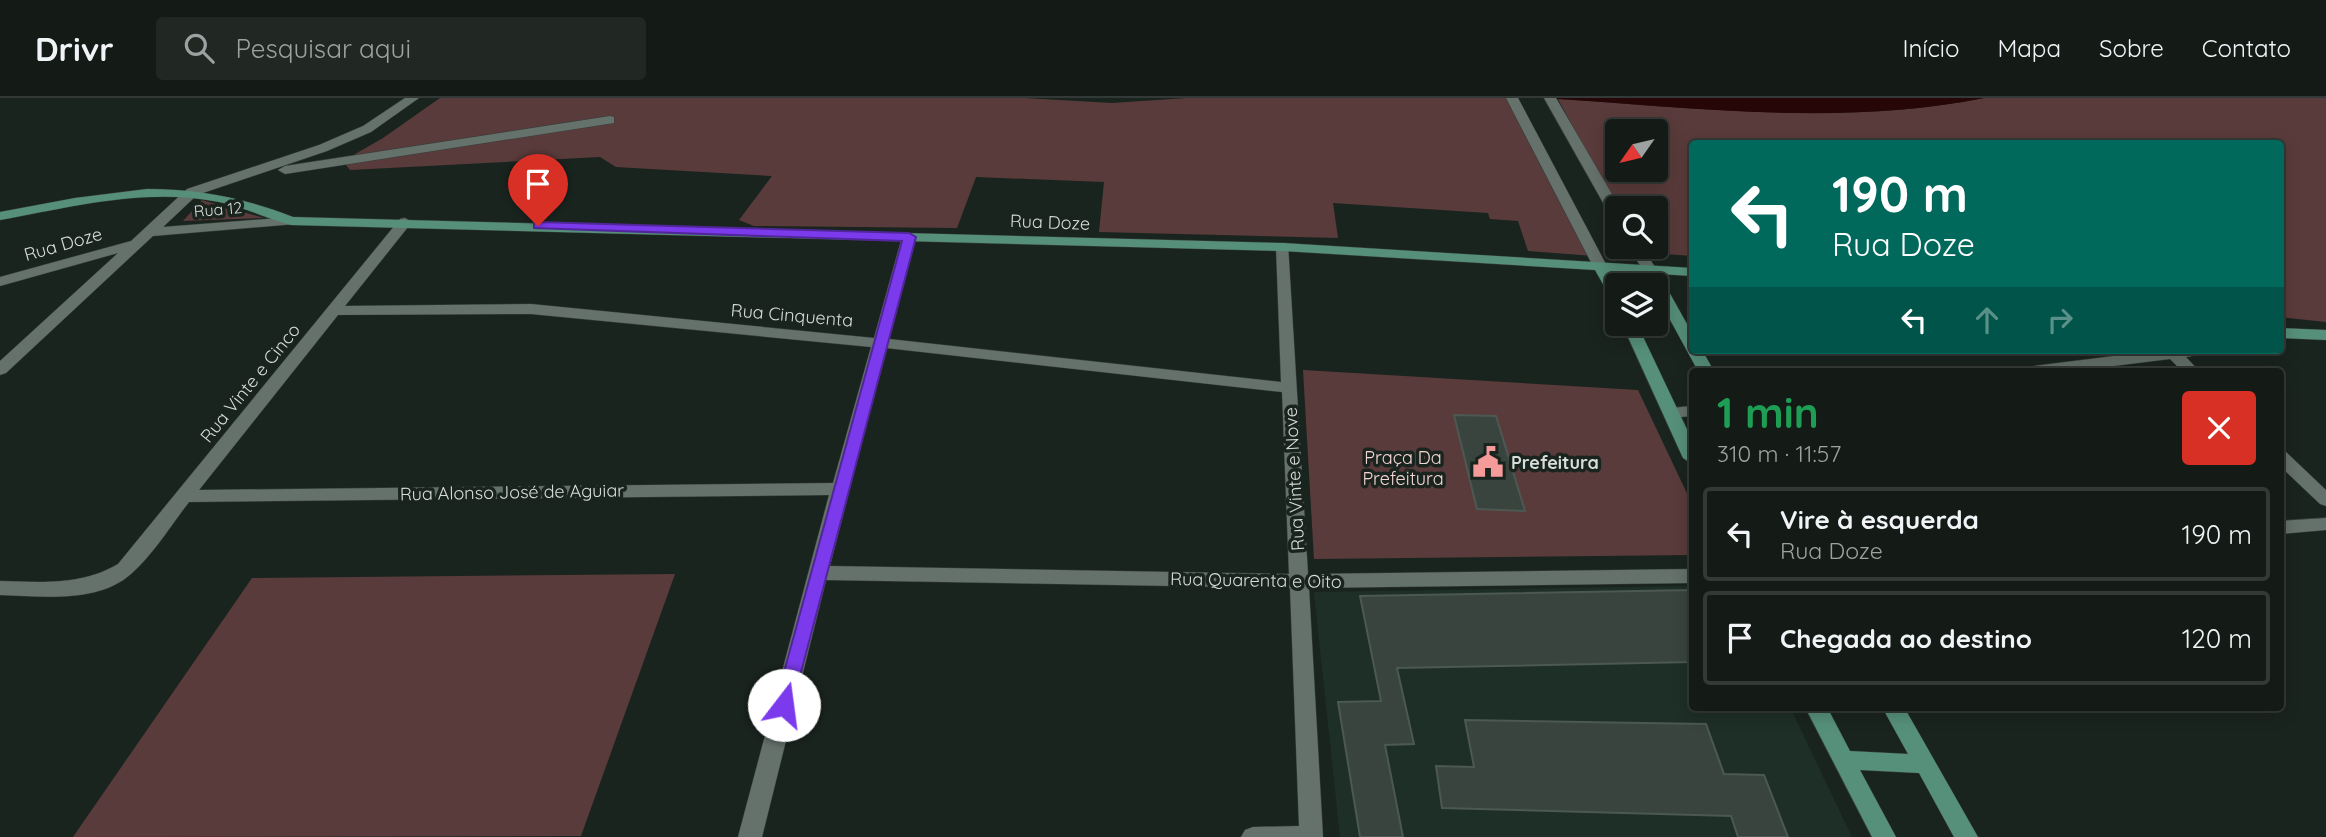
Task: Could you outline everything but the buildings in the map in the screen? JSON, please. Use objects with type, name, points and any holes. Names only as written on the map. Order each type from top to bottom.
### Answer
[{"type":"street","points":[[0,370],[192,192],[323,148],[367,129],[413,98]]},
{"type":"street","points":[[1511,98],[1605,275]]},
{"type":"street","points":[[1550,98],[1606,196]]},
{"type":"street","points":[[250,173],[293,169],[458,141],[610,120]]},
{"type":"street","points":[[0,216],[130,195],[192,192],[248,203],[291,221]]},
{"type":"street","name":"Rua Doze","points":[[291,221],[1283,247],[1689,272]]},
{"type":"street","name":"Rua 12","points":[[148,232],[291,221]]},
{"type":"street","name":"Rua Vinte e Cinco","points":[[0,588],[71,589],[95,585],[125,569],[405,222]]},
{"type":"street","points":[[750,837],[840,489],[909,237]]},
{"type":"street","name":"Rua Doze","points":[[0,282],[136,244]]},
{"type":"street","name":"Rua Vinte e Nove","points":[[1283,247],[1311,836]]},
{"type":"street","points":[[1643,259],[1689,341]]},
{"type":"street","name":"Rua Cinquenta","points":[[332,311],[531,309],[881,343],[1289,388]]},
{"type":"street","points":[[2284,334],[2299,336]]},
{"type":"street","points":[[2284,338],[2326,335]]},
{"type":"street","points":[[1635,336],[1689,452]]},
{"type":"street","points":[[0,352],[30,342]]},
{"type":"street","points":[[2056,368],[2157,354]]},
{"type":"street","points":[[2174,354],[2188,368]]},
{"type":"street","points":[[1671,413],[1689,411]]},
{"type":"street","points":[[2284,460],[2326,499]]},
{"type":"street","name":"Rua Alonso José de Aguiar","points":[[184,496],[840,489]]},
{"type":"street","points":[[2284,528],[2326,524]]},
{"type":"street","name":"Rua Quarenta e Oito","points":[[819,573],[1299,581],[1689,576]]},
{"type":"street","points":[[1818,711],[1884,837]]},
{"type":"street","points":[[1896,711],[1966,837]]},
{"type":"street","points":[[1844,760],[1926,764]]},
{"type":"street","points":[[1254,837],[1311,836]]},
{"type":"shaded area","points":[[1544,98],[1984,98],[1930,107],[1820,113],[1709,110]]},
{"type":"shaded area","points":[[1689,586],[1689,711],[1792,711],[1852,837],[1340,837],[1314,592]]},
{"type":"green space","points":[[440,98],[1024,98],[1112,103],[1187,98],[1512,98],[1594,256],[1528,251],[1518,221],[1490,219],[1488,213],[1333,203],[1338,238],[1099,232],[1104,182],[976,177],[957,228],[754,226],[739,220],[772,176],[616,167],[600,157],[350,170],[343,161],[383,138]]},
{"type":"green space","points":[[1984,98],[2326,98],[2326,322],[2284,317],[2284,140],[1689,140],[1689,256],[1668,254],[1668,196],[1610,196],[1558,99],[1718,110],[1825,113],[1932,106]]},
{"type":"green space","points":[[202,200],[264,218],[183,221]]},
{"type":"green space","name":"Praça Da Prefeitura","points":[[1303,370],[1638,390],[1689,498],[1689,555],[1314,559]]},
{"type":"green space","points":[[675,574],[581,836],[73,837],[252,578]]},
{"type":"place","name":"Prefeitura","points":[[1488,462]]},
{"type":"route","points":[[538,226],[909,237],[784,705]]}]
